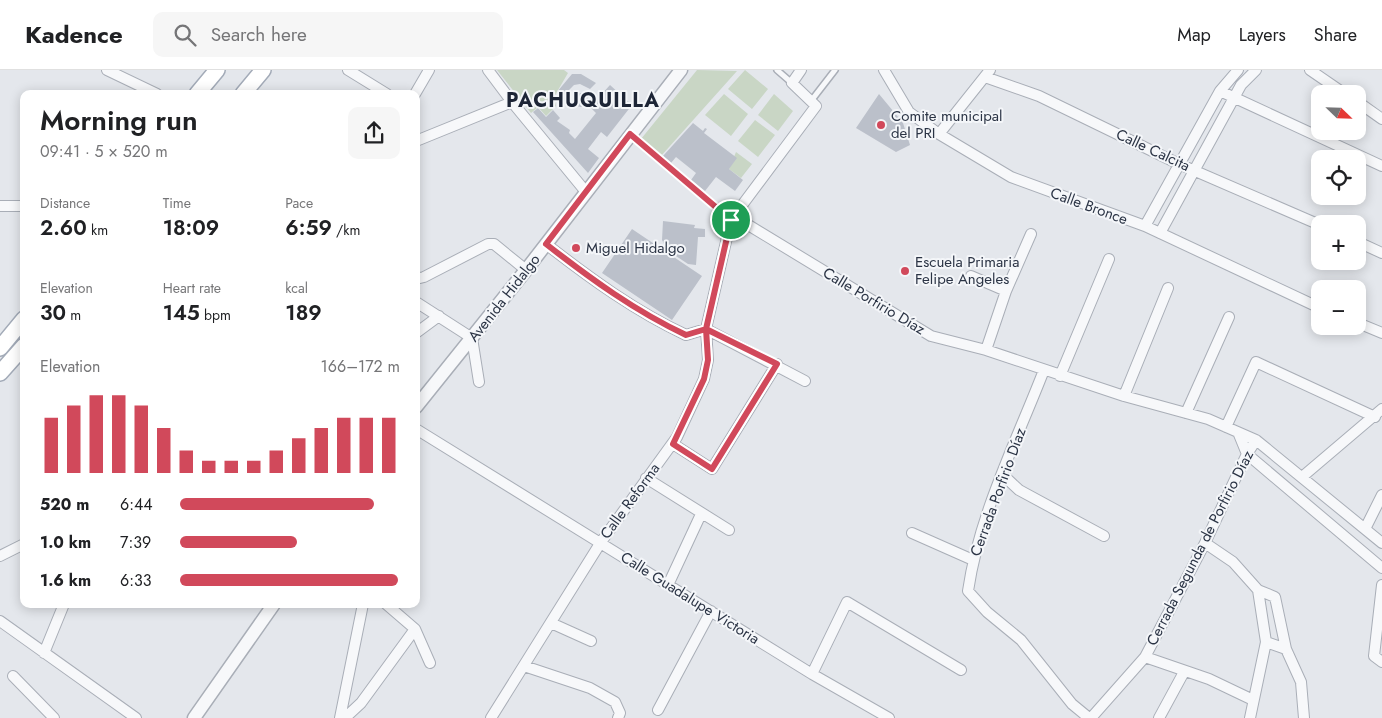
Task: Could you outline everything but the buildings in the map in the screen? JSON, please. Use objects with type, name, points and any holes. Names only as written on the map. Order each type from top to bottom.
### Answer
[{"type":"main road","points":[[200,90],[217,70]]},
{"type":"main road","points":[[246,90],[263,70]]},
{"type":"main road","points":[[0,348],[20,324]]},
{"type":"main road","points":[[0,373],[20,350]]},
{"type":"street","points":[[107,70],[149,90]]},
{"type":"street","points":[[348,70],[380,90]]},
{"type":"street","points":[[418,90],[430,70]]},
{"type":"street","points":[[488,70],[586,192]]},
{"type":"street","name":"Avenida Hidalgo","points":[[420,402],[526,270],[681,70]]},
{"type":"street","points":[[801,70],[792,83],[811,101]]},
{"type":"street","points":[[1145,226],[1220,91],[1238,70]]},
{"type":"street","points":[[1160,233],[1241,85],[1256,70]]},
{"type":"street","points":[[1310,70],[1332,85]]},
{"type":"street","name":"Calle Bronce","points":[[888,71],[909,112],[939,134],[1011,177],[1145,226],[1311,304]]},
{"type":"street","points":[[939,134],[988,73]]},
{"type":"street","name":"Calle Calcita","points":[[988,73],[1179,164],[1311,221]]},
{"type":"street","points":[[1220,91],[1382,166]]},
{"type":"street","name":"Calle Reforma","points":[[491,718],[601,542],[646,478],[673,444],[704,379],[708,360],[706,329],[731,220],[816,106],[811,101]]},
{"type":"street","points":[[420,139],[512,102]]},
{"type":"street","points":[[1366,108],[1382,119]]},
{"type":"street","name":"Calle Porfirio Díaz","points":[[630,134],[731,220],[752,228],[931,336],[986,350],[1060,376],[1186,413],[1256,440],[1382,543]]},
{"type":"street","points":[[0,206],[20,206]]},
{"type":"street","points":[[986,350],[1006,291],[1031,234]]},
{"type":"street","points":[[420,278],[488,244],[494,244],[526,270]]},
{"type":"street","points":[[546,244],[598,284],[649,317],[686,335],[706,329],[777,364],[805,381]]},
{"type":"street","points":[[1366,246],[1382,253]]},
{"type":"street","points":[[1060,376],[1108,259]]},
{"type":"street","points":[[971,276],[1006,291]]},
{"type":"street","points":[[1124,396],[1168,288]]},
{"type":"street","points":[[420,304],[472,338],[479,382]]},
{"type":"street","points":[[420,330],[439,316]]},
{"type":"street","points":[[1186,413],[1229,316]]},
{"type":"street","points":[[1366,326],[1382,332]]},
{"type":"street","points":[[1226,427],[1256,362],[1378,413],[1302,477]]},
{"type":"street","points":[[673,444],[712,469],[777,364]]},
{"type":"street","name":"Cerrada Porfirio Díaz","points":[[1044,370],[972,560],[968,591],[987,612],[1021,640],[1072,704],[1090,718],[1144,657]]},
{"type":"street","name":"Calle Guadalupe Victoria","points":[[420,431],[812,674],[889,718]]},
{"type":"street","points":[[1238,432],[1247,454],[1382,568]]},
{"type":"street","name":"Cerrada Segunda de Porfirio Díaz","points":[[1144,657],[1205,543],[1247,454],[1256,440]]},
{"type":"street","points":[[1003,475],[1019,490],[1104,536]]},
{"type":"street","points":[[646,478],[729,530]]},
{"type":"street","points":[[1365,529],[1382,495]]},
{"type":"street","points":[[668,585],[701,514]]},
{"type":"street","points":[[912,533],[972,560]]},
{"type":"street","points":[[1205,543],[1233,562],[1258,590],[1275,597],[1286,649],[1301,682],[1304,718]]},
{"type":"street","points":[[0,556],[20,546]]},
{"type":"street","points":[[1382,585],[1374,656],[1382,662]]},
{"type":"street","points":[[1250,718],[1266,642],[1258,590]]},
{"type":"street","points":[[812,674],[847,602],[961,670]]},
{"type":"street","points":[[44,653],[62,608]]},
{"type":"street","points":[[194,718],[271,608]]},
{"type":"street","points":[[340,718],[362,608]]},
{"type":"street","points":[[391,608],[415,629],[430,663]]},
{"type":"street","points":[[658,710],[711,611]]},
{"type":"street","points":[[0,621],[136,718]]},
{"type":"street","points":[[551,623],[591,641]]},
{"type":"street","points":[[345,718],[361,703],[415,629]]},
{"type":"street","points":[[1266,642],[1286,649]]},
{"type":"street","points":[[1144,657],[1209,679],[1253,700]]},
{"type":"street","points":[[524,666],[590,688],[615,702],[620,713],[618,718]]},
{"type":"street","points":[[1158,718],[1184,672]]},
{"type":"street","points":[[13,676],[54,718]]},
{"type":"lane","points":[[777,70],[792,83]]},
{"type":"lane","points":[[811,101],[835,70]]},
{"type":"green space","points":[[497,70],[564,70],[568,73],[554,97],[556,106],[546,116],[538,107],[531,113]]},
{"type":"green space","points":[[697,70],[737,71],[661,156],[641,139]]},
{"type":"green space","points":[[745,70],[768,89],[752,109],[728,89]]},
{"type":"green space","points":[[724,94],[748,114],[731,136],[705,115]]},
{"type":"green space","points":[[774,94],[793,111],[778,131],[758,115]]},
{"type":"green space","points":[[755,120],[775,135],[758,157],[738,141]]},
{"type":"green space","points":[[736,152],[752,164],[741,178],[729,169]]},
{"type":"place","name":"Comite municipal del PRI","points":[[881,125]]},
{"type":"place","name":"Miguel Hidalgo","points":[[576,248]]},
{"type":"place","name":"Escuela Primaria Felipe Angeles","points":[[905,271]]},
{"type":"district","name":"PACHUQUILLA","points":[[583,100]]},
{"type":"route","points":[[731,220],[630,134],[546,244],[598,284],[649,317],[686,335],[706,329],[777,364],[712,469],[673,444],[704,379],[708,360],[706,329],[731,220]]}]
